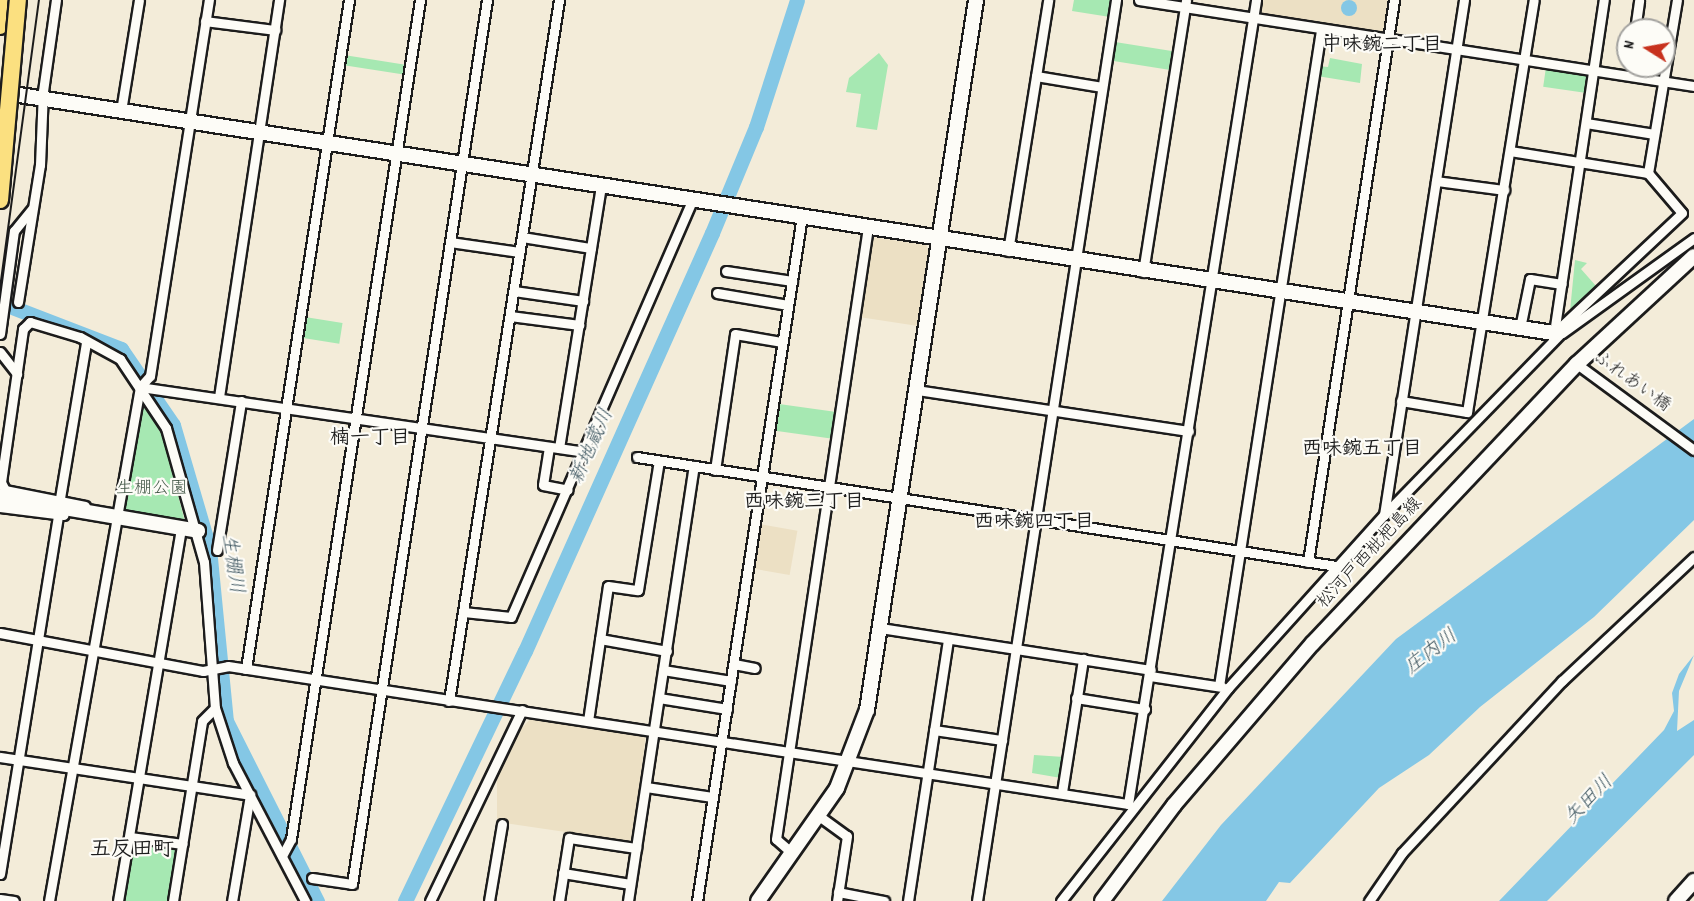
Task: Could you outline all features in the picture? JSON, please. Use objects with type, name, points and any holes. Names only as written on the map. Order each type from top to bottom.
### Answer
[{"type":"highway","points":[[0,26],[3,0]]},
{"type":"highway","points":[[0,109],[16,0]]},
{"type":"highway","points":[[0,200],[16,0]]},
{"type":"highway","points":[[0,166],[5,93],[22,0]]},
{"type":"street","points":[[18,302],[34,207],[56,0]]},
{"type":"street","points":[[122,111],[139,0]]},
{"type":"street","points":[[50,901],[114,518],[142,386],[150,376],[209,0]]},
{"type":"street","points":[[219,397],[279,0]]},
{"type":"street","points":[[246,669],[350,0]]},
{"type":"street","points":[[284,854],[291,839],[420,0]]},
{"type":"street","points":[[312,878],[352,884],[487,0]]},
{"type":"street","points":[[449,701],[559,0]]},
{"type":"street","points":[[758,901],[819,816],[850,762],[867,710],[976,0]]},
{"type":"street","points":[[1008,251],[1048,0]]},
{"type":"street","points":[[977,901],[1116,0]]},
{"type":"street","points":[[1139,0],[1186,4],[1253,19],[1616,75]]},
{"type":"street","points":[[1130,804],[1256,0]]},
{"type":"street","points":[[1308,562],[1394,0]]},
{"type":"street","points":[[1384,514],[1464,0]]},
{"type":"street","points":[[1401,401],[1467,412],[1534,0]]},
{"type":"street","points":[[1557,334],[1562,284],[1604,0]]},
{"type":"street","points":[[1637,18],[1639,0]]},
{"type":"street","points":[[1648,173],[1677,0]]},
{"type":"street","points":[[1143,272],[1186,4]]},
{"type":"street","points":[[206,21],[275,30]]},
{"type":"street","points":[[1223,687],[1240,551],[1321,30]]},
{"type":"street","points":[[1036,76],[1102,87]]},
{"type":"street","points":[[1634,78],[1694,86]]},
{"type":"street","points":[[5,93],[802,216],[1143,272],[1557,334],[1694,238]]},
{"type":"street","points":[[1586,123],[1654,134]]},
{"type":"street","points":[[1061,901],[1130,804],[1223,687],[1384,514],[1557,334],[1682,213],[1648,173],[1510,151]]},
{"type":"street","points":[[1436,181],[1504,190]]},
{"type":"street","points":[[568,490],[543,485],[554,448],[579,325],[601,186]]},
{"type":"street","points":[[463,612],[511,617],[698,201]]},
{"type":"street","points":[[0,334],[15,228],[34,207]]},
{"type":"street","points":[[697,901],[802,216]]},
{"type":"street","points":[[792,853],[776,839],[868,227]]},
{"type":"street","points":[[522,237],[591,248]]},
{"type":"street","points":[[450,242],[519,252]]},
{"type":"street","name":"松河戸西枇杷島線","points":[[1102,901],[1263,698],[1577,364],[1694,256]]},
{"type":"street","points":[[726,271],[792,281]]},
{"type":"street","points":[[1520,328],[1530,279],[1562,284]]},
{"type":"street","points":[[514,291],[583,301]]},
{"type":"street","points":[[717,293],[788,305]]},
{"type":"street","points":[[510,315],[579,325]]},
{"type":"street","points":[[93,514],[60,498],[5,490],[1,482],[23,328],[33,321],[120,358],[142,386],[166,428],[198,531],[215,708],[250,795],[284,854],[305,901]]},
{"type":"street","points":[[715,470],[735,334],[782,342]]},
{"type":"street","points":[[60,498],[86,342]]},
{"type":"street","points":[[0,352],[17,374]]},
{"type":"street","name":"ふれあい橋","points":[[1577,364],[1694,450]]},
{"type":"street","points":[[142,386],[586,452]]},
{"type":"street","points":[[917,390],[1189,431]]},
{"type":"street","points":[[217,550],[241,401]]},
{"type":"street","points":[[0,444],[8,434]]},
{"type":"street","points":[[638,457],[900,501],[1336,566]]},
{"type":"street","points":[[588,721],[608,586],[638,590],[659,461]]},
{"type":"street","points":[[628,901],[694,466]]},
{"type":"street","points":[[0,497],[198,531]]},
{"type":"street","points":[[0,507],[114,518]]},
{"type":"street","points":[[0,874],[58,514]]},
{"type":"street","points":[[118,901],[181,529]]},
{"type":"street","points":[[1369,901],[1402,853],[1562,681],[1694,557]]},
{"type":"street","points":[[880,628],[1083,659],[1223,687]]},
{"type":"street","points":[[0,633],[158,664],[246,669],[1130,804]]},
{"type":"street","points":[[600,639],[666,651]]},
{"type":"street","points":[[908,901],[948,639]]},
{"type":"street","points":[[1062,792],[1083,659]]},
{"type":"street","points":[[734,664],[755,668]]},
{"type":"street","points":[[663,670],[731,681]]},
{"type":"street","points":[[659,698],[727,709]]},
{"type":"street","points":[[1076,698],[1145,709]]},
{"type":"street","points":[[173,901],[202,721],[215,708]]},
{"type":"street","points":[[430,901],[522,710]]},
{"type":"street","points":[[934,730],[1002,740]]},
{"type":"street","points":[[0,757],[191,788],[250,795]]},
{"type":"street","points":[[646,787],[712,797]]},
{"type":"street","points":[[232,901],[250,795]]},
{"type":"street","points":[[819,816],[847,836],[837,897],[884,901]]},
{"type":"street","points":[[489,901],[502,824]]},
{"type":"street","points":[[130,837],[183,844]]},
{"type":"street","points":[[559,901],[569,838],[636,848]]},
{"type":"street","points":[[563,873],[630,884]]},
{"type":"street","points":[[1676,901],[1694,881]]},
{"type":"street","points":[[0,899],[14,901]]},
{"type":"shaded area","points":[[1262,0],[1390,0],[1382,34],[1260,15]]},
{"type":"shaded area","points":[[872,237],[926,245],[929,252],[918,326],[859,317]]},
{"type":"shaded area","points":[[759,524],[797,531],[790,575],[751,568]]},
{"type":"shaded area","points":[[533,716],[646,733],[633,842],[497,822],[497,777],[521,729]]},
{"type":"green space","points":[[1074,0],[1114,0],[1110,17],[1072,11]]},
{"type":"green space","points":[[1115,42],[1173,51],[1170,70],[1112,61]]},
{"type":"green space","points":[[879,53],[888,65],[877,130],[856,127],[861,94],[846,92],[849,78]]},
{"type":"green space","points":[[344,55],[405,65],[404,75],[342,65]]},
{"type":"green space","points":[[1330,58],[1362,64],[1360,83],[1317,76],[1318,66],[1328,67]]},
{"type":"green space","points":[[1546,67],[1588,73],[1585,93],[1543,87]]},
{"type":"green space","points":[[1575,260],[1587,263],[1581,269],[1596,286],[1570,311]]},
{"type":"green space","points":[[305,317],[343,323],[339,344],[302,338]]},
{"type":"green space","points":[[779,404],[836,412],[833,439],[775,431]]},
{"type":"green space","name":"生棚公園","points":[[146,406],[163,437],[185,522],[123,511],[139,407]]},
{"type":"green space","points":[[1034,755],[1064,757],[1061,778],[1032,773]]},
{"type":"green space","points":[[133,838],[179,845],[170,901],[122,901]]},
{"type":"water","points":[[1349,0],[1355,2],[1357,8],[1355,14],[1349,16],[1343,14],[1341,8],[1343,2]]},
{"type":"water","name":"庄内川","points":[[1694,419],[1694,520],[1594,617],[1480,707],[1429,755],[1379,788],[1290,883],[1279,882],[1266,901],[1162,901],[1221,825],[1396,639]]},
{"type":"water","name":"矢田川","points":[[1694,655],[1679,691],[1677,731],[1694,720],[1694,755],[1547,901],[1499,901],[1664,730],[1674,711],[1672,693],[1679,674]]},
{"type":"waterway","name":"新地蔵川","points":[[405,901],[525,651],[712,233],[756,127],[797,0]]},
{"type":"waterway","name":"生棚川","points":[[12,307],[121,349],[173,425],[209,548],[226,721],[317,901]]},
{"type":"railway","points":[[0,288],[39,0]]},
{"type":"district","name":"中味鋺二丁目","points":[[1382,46]]},
{"type":"district","name":"楠一丁目","points":[[370,439]]},
{"type":"district","name":"西味鋺五丁目","points":[[1362,450]]},
{"type":"district","name":"西味鋺三丁目","points":[[804,503]]},
{"type":"district","name":"西味鋺四丁目","points":[[1034,523]]},
{"type":"district","name":"五反田町","points":[[132,851]]}]
